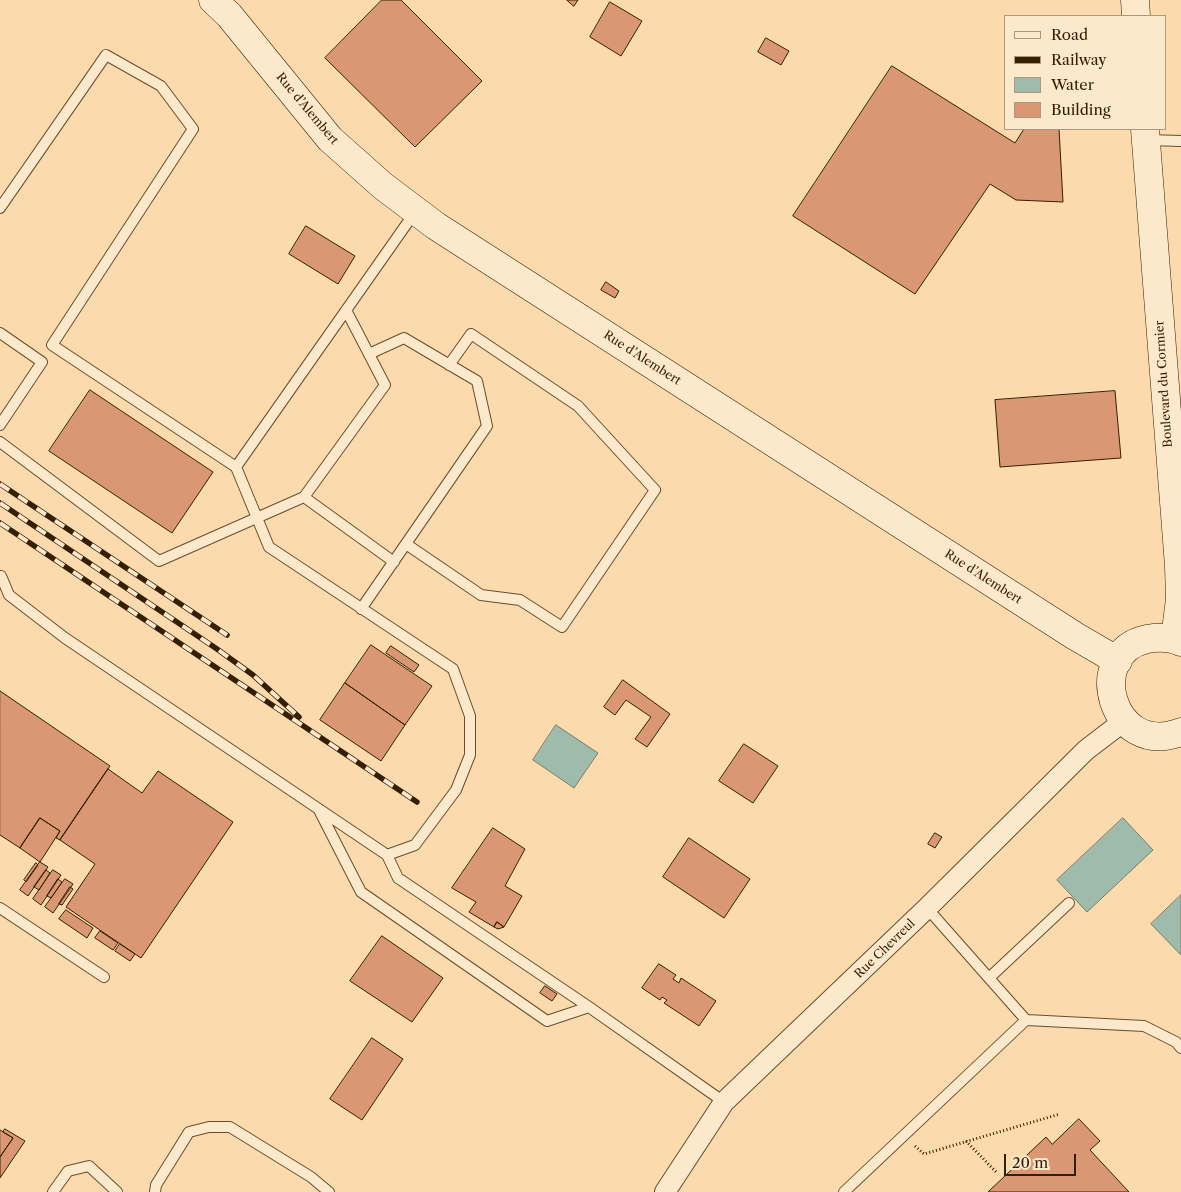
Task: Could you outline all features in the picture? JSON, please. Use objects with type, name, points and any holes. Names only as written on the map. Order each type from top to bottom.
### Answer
[{"type":"street","name":"Rue d’Alembert","points":[[213,0],[230,15],[330,139],[383,186],[416,211],[1118,661]]},
{"type":"street","points":[[1135,0],[1136,15]]},
{"type":"street","name":"Boulevard du Cormier","points":[[1145,135],[1169,369],[1180,599],[1178,640]]},
{"type":"street","points":[[1178,640],[1159,637],[1143,640],[1128,648],[1118,661],[1111,676],[1111,692],[1115,708],[1124,721],[1137,732],[1154,737],[1171,736],[1181,732]]},
{"type":"street","name":"Rue Chevreul","points":[[665,1192],[724,1102],[927,908],[1086,750],[1124,721]]},
{"type":"lane","points":[[0,208],[106,54],[161,86],[193,129],[0,425]]},
{"type":"lane","points":[[1145,135],[1181,141]]},
{"type":"lane","points":[[236,468],[416,211]]},
{"type":"lane","points":[[0,442],[159,561],[304,497],[386,385],[346,310]]},
{"type":"lane","points":[[0,333],[42,362]]},
{"type":"lane","points":[[406,544],[481,595],[520,600],[562,627],[655,490],[578,406],[471,334],[450,365]]},
{"type":"lane","points":[[361,609],[487,426],[477,381],[404,338],[369,354]]},
{"type":"lane","points":[[52,345],[236,468],[269,547],[453,669],[470,716],[470,756],[456,790],[414,845],[387,855]]},
{"type":"lane","points":[[304,497],[394,562]]},
{"type":"lane","points":[[0,576],[9,595],[65,638],[387,855],[398,878],[589,1007],[724,1102]]},
{"type":"lane","points":[[318,809],[361,892],[547,1022],[589,1007]]},
{"type":"lane","points":[[989,978],[1069,903]]},
{"type":"lane","points":[[0,908],[104,977]]},
{"type":"lane","points":[[927,908],[1026,1020],[1144,1026],[1176,1042],[1181,1048]]},
{"type":"lane","points":[[844,1192],[1026,1020]]},
{"type":"lane","points":[[155,1192],[156,1185],[189,1132],[209,1127],[230,1127],[311,1177],[329,1192]]},
{"type":"lane","points":[[53,1192],[68,1171],[89,1166],[117,1192]]},
{"type":"path","points":[[904,1135],[924,1154],[1060,1114]]},
{"type":"path","points":[[966,1141],[997,1173]]},
{"type":"water","points":[[556,725],[598,753],[574,788],[533,760]]},
{"type":"water","points":[[1123,818],[1153,850],[1087,912],[1057,880]]},
{"type":"water","points":[[1181,895],[1181,955],[1151,924]]},
{"type":"building","points":[[382,0],[401,0],[482,81],[415,147],[325,58]]},
{"type":"building","points":[[567,0],[578,0],[574,6]]},
{"type":"building","points":[[610,2],[642,21],[621,56],[590,37]]},
{"type":"building","points":[[766,38],[789,51],[781,65],[758,52]]},
{"type":"building","points":[[892,66],[1015,143],[1023,130],[1059,130],[1063,202],[1016,200],[990,184],[915,294],[793,216]]},
{"type":"building","points":[[306,226],[355,256],[338,284],[289,254]]},
{"type":"building","points":[[606,282],[619,291],[615,298],[601,290]]},
{"type":"building","points":[[90,390],[213,472],[172,533],[49,451]]},
{"type":"building","points":[[1115,391],[1121,458],[1000,467],[995,400]]},
{"type":"building","points":[[371,645],[432,686],[405,725],[345,683]]},
{"type":"building","points":[[391,646],[419,665],[414,672],[386,653]]},
{"type":"building","points":[[623,680],[670,714],[647,747],[635,739],[651,717],[626,700],[615,715],[604,707]]},
{"type":"building","points":[[345,683],[405,725],[381,761],[320,720]]},
{"type":"building","points":[[0,691],[110,766],[60,840],[56,838],[60,831],[40,818],[20,848],[0,835]]},
{"type":"building","points":[[744,744],[778,766],[753,803],[719,781]]},
{"type":"building","points":[[108,769],[142,793],[158,771],[233,822],[141,958],[66,907],[95,864],[60,840]]},
{"type":"building","points":[[40,818],[60,831],[40,862],[20,848]]},
{"type":"building","points":[[493,828],[525,849],[505,886],[522,896],[504,927],[497,922],[494,927],[469,912],[476,902],[452,888]]},
{"type":"building","points":[[935,833],[942,837],[935,848],[928,844]]},
{"type":"building","points":[[689,838],[750,879],[724,918],[663,877]]},
{"type":"building","points":[[40,862],[48,867],[28,896],[20,890]]},
{"type":"building","points":[[36,863],[38,865],[26,882],[24,880]]},
{"type":"building","points":[[46,870],[50,873],[39,890],[34,887]]},
{"type":"building","points":[[53,870],[61,875],[41,905],[33,899]]},
{"type":"building","points":[[58,879],[62,882],[51,898],[47,896]]},
{"type":"building","points":[[65,879],[73,884],[53,913],[45,907]]},
{"type":"building","points":[[70,887],[73,889],[62,905],[59,904]]},
{"type":"building","points":[[66,910],[93,928],[87,938],[59,919]]},
{"type":"building","points":[[497,922],[504,927],[498,929],[494,927]]},
{"type":"building","points":[[100,931],[118,943],[113,950],[95,938]]},
{"type":"building","points":[[382,936],[443,978],[412,1022],[350,981]]},
{"type":"building","points":[[120,944],[135,954],[130,961],[115,951]]},
{"type":"building","points":[[659,964],[676,975],[673,979],[679,983],[681,978],[716,1001],[699,1026],[664,1003],[667,1000],[662,997],[660,1000],[642,988]]},
{"type":"building","points":[[545,986],[557,994],[552,1001],[540,993]]},
{"type":"building","points":[[372,1038],[403,1059],[362,1120],[330,1099]]},
{"type":"building","points":[[1079,1119],[1100,1141],[1090,1150],[1129,1192],[988,1192],[1046,1137],[1052,1144]]},
{"type":"building","points":[[5,1129],[25,1141],[0,1178],[0,1157],[13,1138],[3,1132]]},
{"type":"building","points":[[0,1130],[13,1138],[0,1157]]},
{"type":"railway","points":[[0,484],[227,635]]},
{"type":"railway","points":[[0,503],[217,649],[253,675],[299,717]]},
{"type":"railway","points":[[0,523],[417,802]]}]
